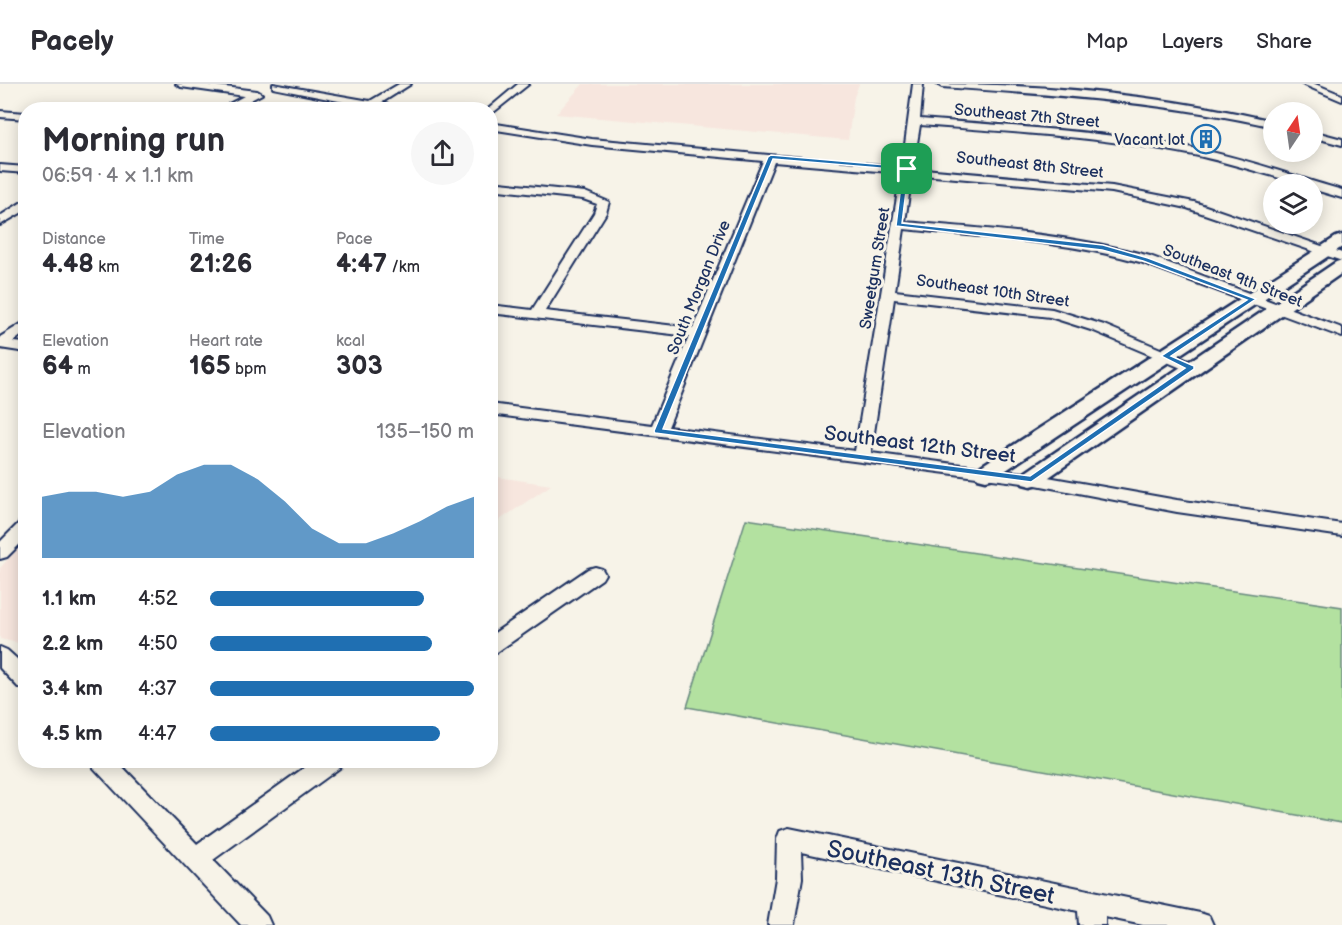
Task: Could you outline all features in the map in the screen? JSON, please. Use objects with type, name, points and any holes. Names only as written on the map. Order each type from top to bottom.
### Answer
[{"type":"street","points":[[181,84],[254,95]]},
{"type":"street","points":[[376,102],[406,84]]},
{"type":"street","points":[[498,105],[524,84]]},
{"type":"street","name":"Sweetgum Street","points":[[862,458],[915,122],[918,84]]},
{"type":"street","points":[[942,84],[1135,99],[1196,108],[1263,122]]},
{"type":"street","points":[[1307,84],[1342,98]]},
{"type":"street","points":[[240,102],[279,85],[363,102]]},
{"type":"street","points":[[0,114],[18,115]]},
{"type":"street","name":"Southeast 7th Street","points":[[915,122],[1150,144],[1230,160],[1276,174]]},
{"type":"street","name":"Southeast 8th Street","points":[[498,127],[592,142],[1092,186],[1138,193],[1190,205],[1334,254]]},
{"type":"street","points":[[1323,137],[1342,142]]},
{"type":"street","name":"South Morgan Drive","points":[[658,431],[771,157]]},
{"type":"street","points":[[0,168],[18,169]]},
{"type":"street","points":[[498,187],[585,196],[600,200],[603,205],[536,314]]},
{"type":"street","name":"Southeast 7th Street","points":[[1323,188],[1342,194]]},
{"type":"street","points":[[0,221],[18,210]]},
{"type":"street","name":"Southeast 9th Street","points":[[898,225],[1103,248],[1145,259],[1342,333]]},
{"type":"street","points":[[986,473],[1252,299],[1334,254],[1342,240]]},
{"type":"street","points":[[1031,479],[1342,265]]},
{"type":"street","name":"Southeast 10th Street","points":[[888,294],[1052,313],[1085,322],[1191,368]]},
{"type":"street","points":[[498,310],[699,333]]},
{"type":"street","points":[[0,344],[18,331]]},
{"type":"street","points":[[0,344],[18,347]]},
{"type":"street","name":"Southeast 12th Street","points":[[498,410],[1031,479],[1177,507],[1342,530]]},
{"type":"street","points":[[0,553],[18,535]]},
{"type":"street","points":[[498,641],[595,574]]},
{"type":"street","points":[[0,655],[18,673]]},
{"type":"street","points":[[109,768],[258,925]]},
{"type":"street","points":[[195,859],[322,768]]},
{"type":"street","name":"Southeast 13th Street","points":[[781,925],[789,878],[789,839],[1091,914],[1200,925]]},
{"type":"shaded area","points":[[583,84],[859,84],[854,97],[848,140],[556,114]]},
{"type":"shaded area","points":[[498,477],[551,485],[498,521]]},
{"type":"shaded area","points":[[18,548],[18,643],[0,639],[0,568]]},
{"type":"green space","points":[[746,519],[1342,607],[1342,823],[687,707]]},
{"type":"place","name":"Vacant lot","points":[[1206,139]]},
{"type":"route","points":[[771,157],[907,169],[898,225],[1103,248],[1145,259],[1252,299],[1165,356],[1191,368],[1031,479],[658,431],[771,157]]}]
